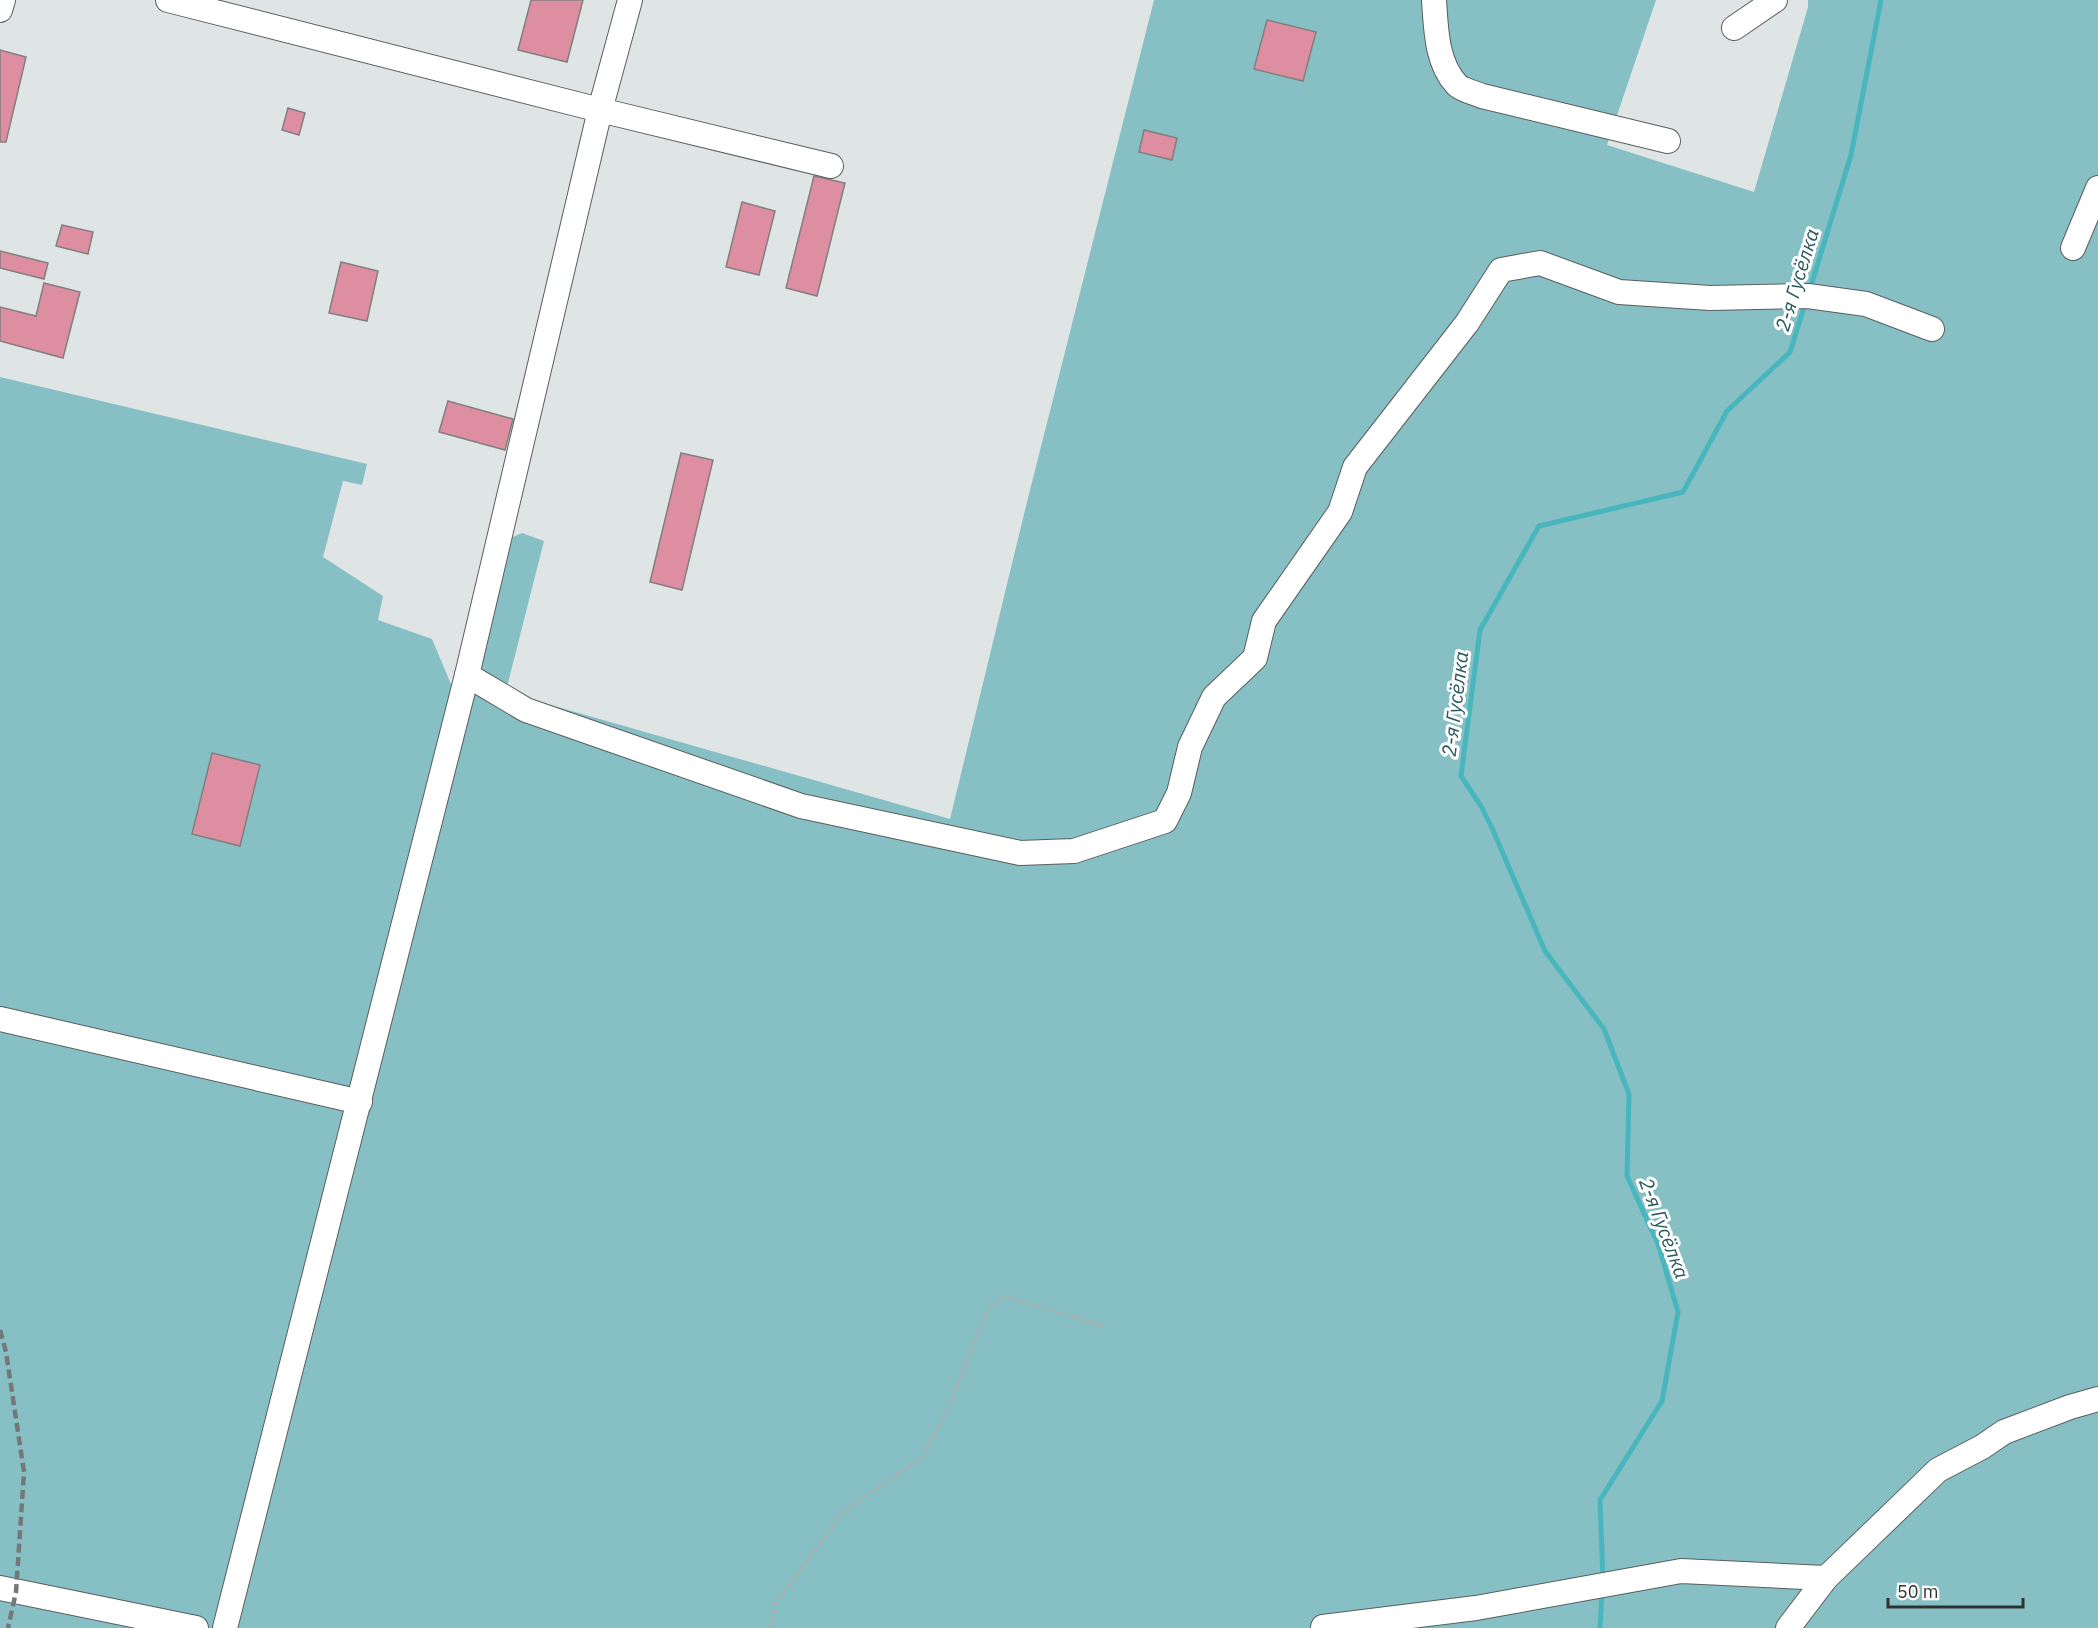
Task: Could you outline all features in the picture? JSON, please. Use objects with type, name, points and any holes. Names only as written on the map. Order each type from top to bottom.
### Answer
[{"type":"street","points":[[0,10],[3,0]]},
{"type":"street","points":[[168,0],[831,166]]},
{"type":"street","points":[[225,1628],[467,675],[600,110],[630,0]]},
{"type":"street","points":[[1434,0],[1438,43],[1445,66],[1458,86],[1482,96],[1668,141]]},
{"type":"street","points":[[1734,28],[1775,0]]},
{"type":"street","points":[[2073,248],[2098,188]]},
{"type":"street","points":[[467,675],[526,710],[801,806],[1020,853],[1074,851],[1165,821],[1179,793],[1190,747],[1214,697],[1255,658],[1264,621],[1340,512],[1355,467],[1467,323],[1501,270],[1540,263],[1619,292],[1710,298],[1808,296],[1866,304],[1932,329]]},
{"type":"street","points":[[0,1019],[360,1102]]},
{"type":"street","points":[[1788,1628],[1826,1578],[1938,1470],[1982,1447],[2004,1431],[2098,1398]]},
{"type":"street","points":[[1323,1626],[1476,1608],[1681,1571],[1826,1578]]},
{"type":"street","points":[[0,1588],[196,1628]]},
{"type":"path","points":[[771,1628],[775,1604],[842,1513],[921,1458],[944,1417],[987,1311],[1004,1296],[1103,1326]]},
{"type":"shaded area","points":[[1154,0],[1656,0],[1607,145],[1754,192],[1808,7],[1808,0],[2098,0],[2098,1628],[238,1628],[508,539],[522,533],[544,541],[507,687],[533,700],[950,819],[1027,502]]},
{"type":"shaded area","points":[[0,377],[367,464],[362,485],[343,481],[323,557],[383,596],[378,620],[432,639],[453,689],[217,1628],[0,1628]]},
{"type":"building","points":[[531,0],[583,0],[567,62],[518,50]]},
{"type":"building","points":[[1267,20],[1316,32],[1303,81],[1254,69]]},
{"type":"building","points":[[0,50],[26,57],[6,142],[0,142]]},
{"type":"building","points":[[288,108],[305,113],[299,135],[282,130]]},
{"type":"building","points":[[1144,130],[1177,138],[1172,160],[1139,152]]},
{"type":"building","points":[[814,176],[845,183],[817,296],[786,288]]},
{"type":"building","points":[[742,202],[775,211],[759,275],[726,267]]},
{"type":"building","points":[[62,225],[93,232],[88,254],[56,246]]},
{"type":"building","points":[[0,251],[48,263],[44,279],[0,268]]},
{"type":"building","points":[[341,262],[378,271],[367,321],[329,313]]},
{"type":"building","points":[[44,283],[80,292],[63,358],[0,341],[0,307],[36,316]]},
{"type":"building","points":[[448,401],[513,419],[505,450],[439,432]]},
{"type":"building","points":[[681,453],[713,460],[682,590],[650,582]]},
{"type":"building","points":[[212,753],[260,765],[240,846],[192,834]]},
{"type":"waterway","name":"2-я Гусёлка","points":[[1810,289],[1851,155],[1881,0]]},
{"type":"waterway","name":"2-я Гусёлка","points":[[1603,1580],[1600,1500],[1662,1401],[1678,1312],[1658,1244],[1627,1176],[1629,1094],[1604,1029],[1545,951],[1492,828],[1481,806],[1461,776],[1480,630],[1539,526],[1683,492],[1727,411],[1790,352],[1805,304]]},
{"type":"waterway","name":"2-я Гусёлка","points":[[1600,1628],[1602,1592]]},
{"type":"railway","points":[[0,1330],[6,1352],[24,1472],[16,1592],[8,1628]]}]
